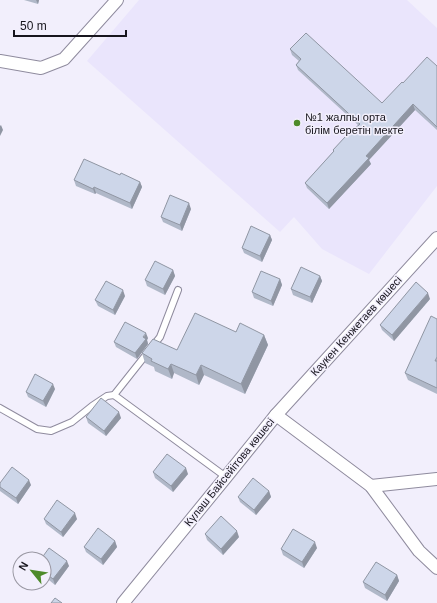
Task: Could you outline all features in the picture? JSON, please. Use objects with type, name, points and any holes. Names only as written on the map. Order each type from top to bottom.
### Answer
[{"type":"street","points":[[0,60],[41,68],[64,59],[117,0]]},
{"type":"street","name":"Каукен Кенжетаев көшесі","points":[[276,415],[437,238]]},
{"type":"street","name":"Күләш Байсейітова көшесі","points":[[123,603],[276,415],[371,486],[418,551],[437,568]]},
{"type":"street","points":[[371,486],[437,479]]},
{"type":"lane","points":[[0,408],[37,429],[51,431],[72,422],[107,396],[114,395],[160,337],[178,290]]},
{"type":"lane","points":[[114,395],[226,477]]},
{"type":"shaded area","name":"№1 жалпы орта білім беретін мекте","points":[[139,0],[407,0],[437,28],[437,186],[369,274],[322,249],[294,217],[280,232],[87,61]]},
{"type":"building","points":[[306,33],[382,103],[427,57],[437,66],[437,127],[413,104],[366,156],[369,158],[327,203],[305,183],[345,137],[360,124],[296,65],[301,59],[290,49]]},
{"type":"building","points":[[84,159],[140,182],[130,203],[74,180]]},
{"type":"building","points":[[170,195],[189,203],[180,225],[161,217]]},
{"type":"building","points":[[251,226],[270,235],[260,256],[242,248]]},
{"type":"building","points":[[155,261],[173,270],[163,289],[145,280]]},
{"type":"building","points":[[301,267],[320,276],[310,297],[291,289]]},
{"type":"building","points":[[261,271],[280,279],[271,301],[252,292]]},
{"type":"building","points":[[106,281],[123,290],[113,310],[95,300]]},
{"type":"building","points":[[416,282],[428,293],[392,335],[380,325]]},
{"type":"building","points":[[195,313],[236,332],[240,323],[264,335],[241,384],[201,365],[196,375],[171,364],[168,369],[151,361],[152,359],[142,353],[153,339],[177,350]]},
{"type":"building","points":[[431,316],[437,319],[437,357],[435,361],[437,361],[437,388],[405,373]]},
{"type":"building","points":[[125,322],[146,333],[143,337],[146,339],[135,353],[114,342]]},
{"type":"building","points":[[35,374],[53,384],[43,401],[26,392]]},
{"type":"building","points":[[101,398],[119,412],[104,431],[86,417]]},
{"type":"building","points":[[167,454],[186,468],[171,486],[153,472]]},
{"type":"building","points":[[12,467],[29,480],[16,498],[0,487],[0,483]]},
{"type":"building","points":[[253,478],[269,491],[254,510],[238,497]]},
{"type":"building","points":[[57,500],[75,513],[61,532],[44,519]]},
{"type":"building","points":[[221,516],[237,531],[221,549],[205,534]]},
{"type":"building","points":[[98,528],[115,541],[101,559],[84,547]]},
{"type":"building","points":[[293,529],[315,542],[302,562],[281,549]]},
{"type":"building","points":[[49,548],[67,561],[53,579],[52,551],[47,551]]},
{"type":"building","points":[[376,562],[397,575],[385,595],[363,582]]},
{"type":"building","points":[[55,598],[62,603],[51,603]]},
{"type":"place","name":"№1 жалпы орта білім беретін мекте","points":[[297,123]]}]
